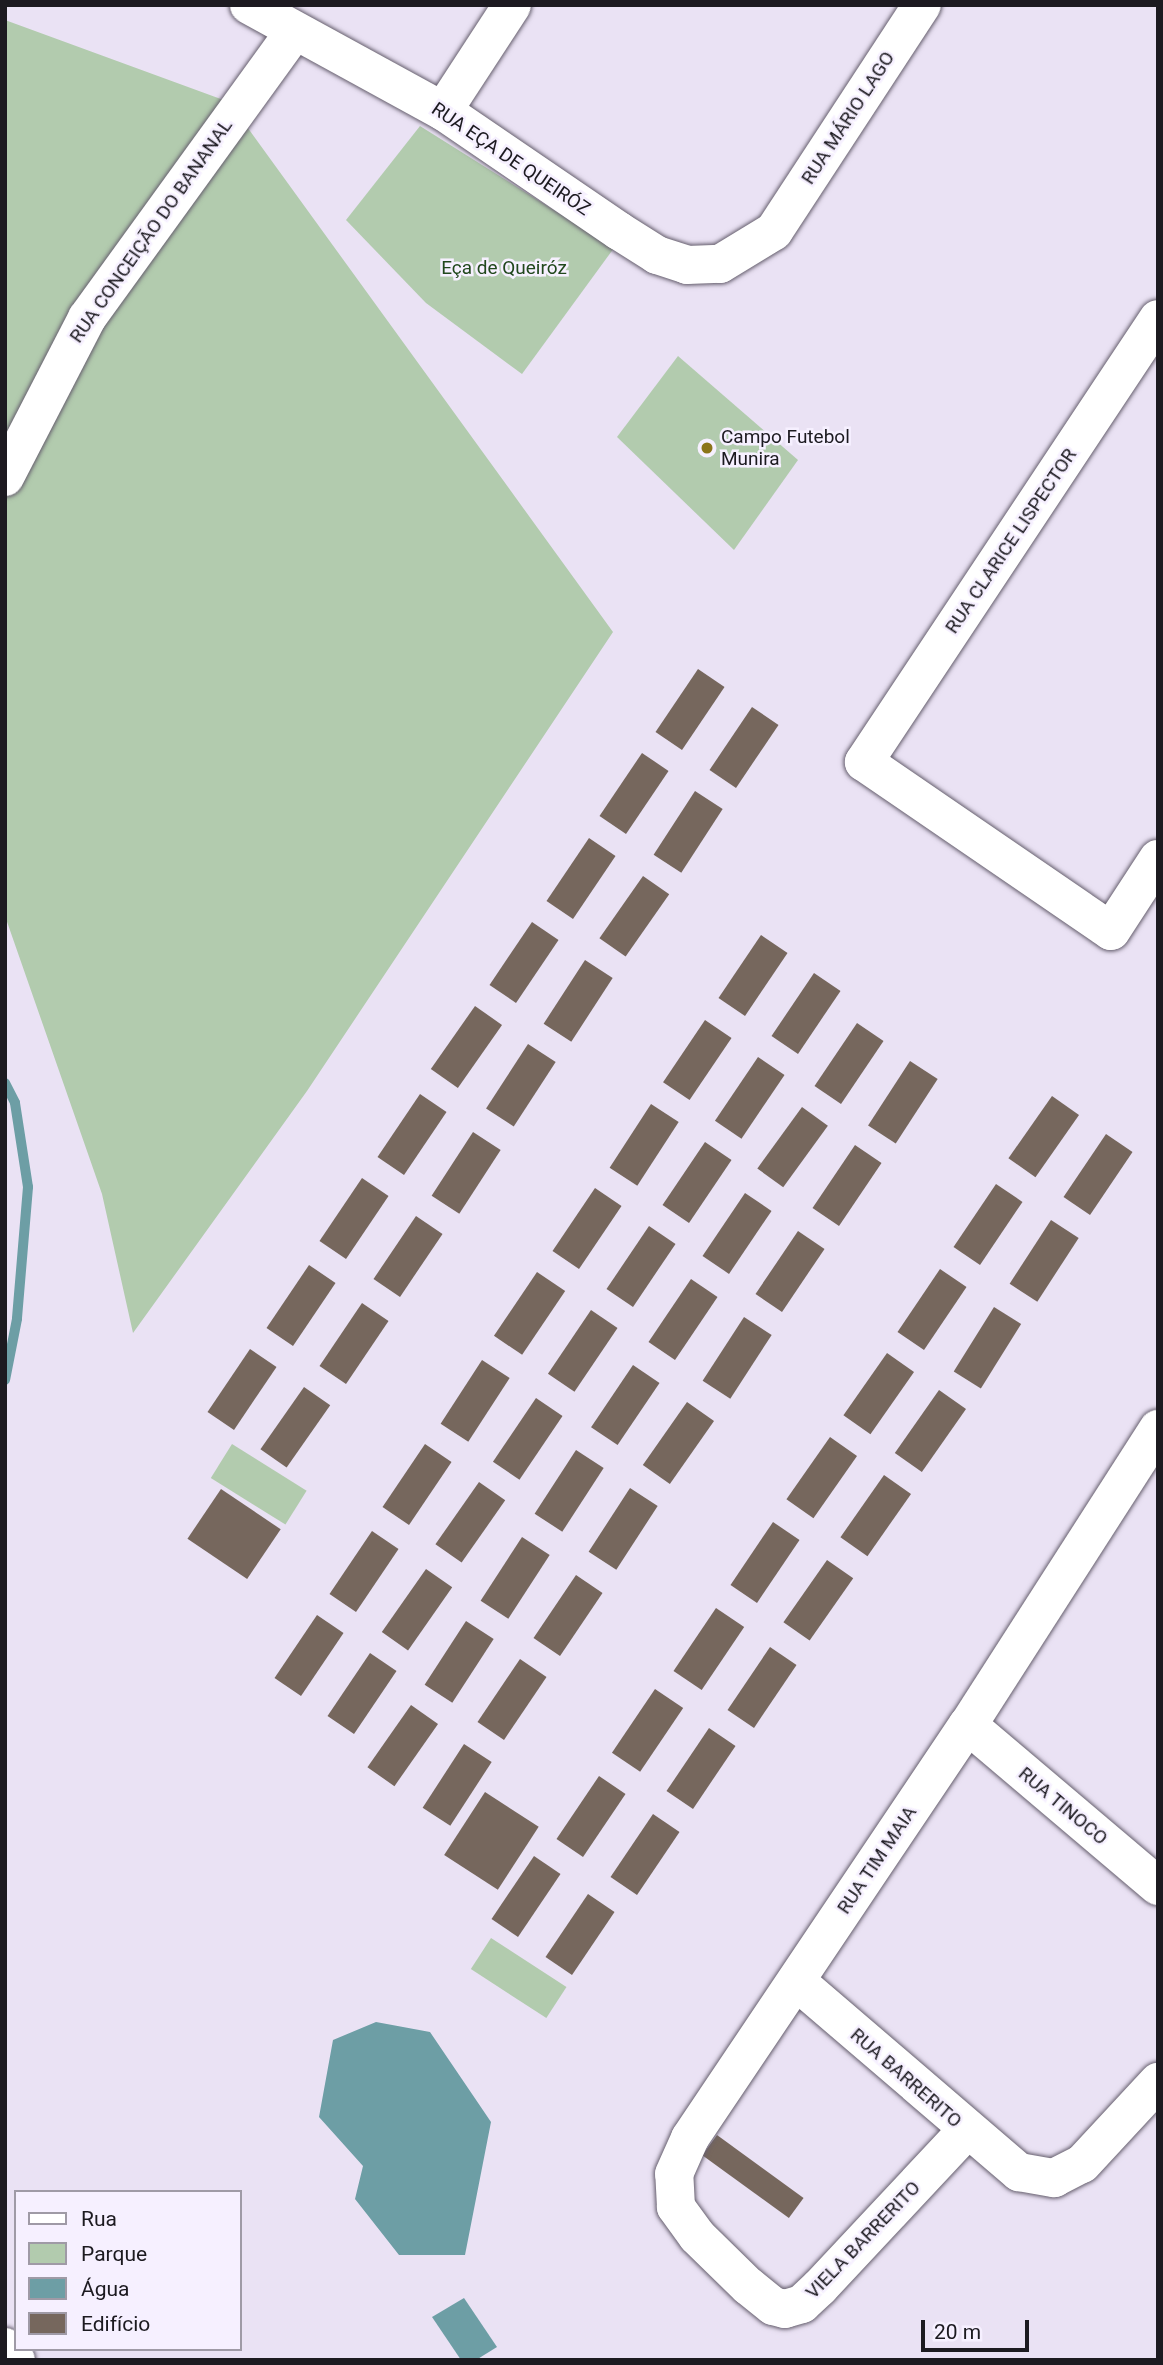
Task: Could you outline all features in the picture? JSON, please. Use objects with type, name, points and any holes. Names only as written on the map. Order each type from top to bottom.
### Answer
[{"type":"street","name":"RUA EÇA DE QUEIRÓZ","points":[[249,5],[293,33],[443,111],[657,255],[687,265],[720,264],[774,231]]},
{"type":"street","points":[[443,111],[512,5]]},
{"type":"street","name":"RUA MÁRIO LAGO","points":[[774,231],[922,5]]},
{"type":"street","name":"RUA CONCEIÇÃO DO BANANAL","points":[[5,477],[87,318],[293,33]]},
{"type":"street","name":"RUA CLARICE LISPECTOR","points":[[1158,320],[864,762],[1111,931],[1158,859]]},
{"type":"street","name":"RUA TIM MAIA","points":[[748,2286],[697,2236],[676,2207],[674,2174],[690,2138],[1152,1452]]},
{"type":"street","name":"RUA TINOCO","points":[[968,1726],[1158,1886]]},
{"type":"street","name":"RUA BARRERITO","points":[[796,1981],[966,2131],[1019,2172],[1054,2178],[1082,2165],[1158,2082]]},
{"type":"street","name":"VIELA BARRERITO","points":[[748,2286],[773,2306],[785,2309],[802,2304],[966,2131]]},
{"type":"street","points":[[5,2347],[16,2360]]},
{"type":"green space","points":[[5,20],[229,102],[613,632],[307,1091],[133,1333],[102,1194],[5,916]]},
{"type":"green space","name":"Eça de Queiróz","points":[[420,126],[614,248],[522,374],[426,303],[346,220]]},
{"type":"green space","name":"Campo Futebol Munira","points":[[678,356],[798,460],[734,550],[617,437]]},
{"type":"green space","points":[[232,1444],[307,1491],[285,1525],[211,1478]]},
{"type":"green space","points":[[491,1938],[566,1987],[546,2018],[471,1969]]},
{"type":"water","points":[[376,2022],[430,2032],[491,2122],[465,2255],[399,2255],[355,2199],[363,2166],[319,2117],[333,2040]]},
{"type":"water","points":[[464,2298],[497,2347],[476,2360],[461,2360],[432,2317]]},
{"type":"building","points":[[698,669],[725,687],[682,750],[656,732]]},
{"type":"building","points":[[752,707],[779,725],[736,788],[710,770]]},
{"type":"building","points":[[642,753],[669,771],[626,834],[600,816]]},
{"type":"building","points":[[695,791],[723,809],[681,873],[654,855]]},
{"type":"building","points":[[589,838],[616,856],[573,919],[547,901]]},
{"type":"building","points":[[643,876],[669,894],[626,957],[599,938]]},
{"type":"building","points":[[532,922],[559,940],[516,1003],[490,985]]},
{"type":"building","points":[[761,935],[788,953],[745,1016],[719,998]]},
{"type":"building","points":[[585,960],[613,978],[571,1042],[544,1024]]},
{"type":"building","points":[[814,973],[841,991],[798,1054],[772,1036]]},
{"type":"building","points":[[475,1006],[502,1025],[458,1088],[431,1069]]},
{"type":"building","points":[[705,1020],[732,1038],[690,1100],[663,1082]]},
{"type":"building","points":[[857,1023],[884,1041],[841,1104],[815,1086]]},
{"type":"building","points":[[528,1044],[556,1062],[514,1127],[486,1109]]},
{"type":"building","points":[[758,1057],[785,1075],[741,1139],[715,1121]]},
{"type":"building","points":[[910,1061],[938,1079],[896,1144],[868,1126]]},
{"type":"building","points":[[420,1094],[447,1112],[404,1175],[378,1157]]},
{"type":"building","points":[[1052,1096],[1079,1115],[1035,1177],[1008,1158]]},
{"type":"building","points":[[651,1104],[679,1122],[637,1186],[610,1168]]},
{"type":"building","points":[[802,1107],[828,1126],[783,1187],[757,1168]]},
{"type":"building","points":[[473,1132],[501,1150],[459,1214],[432,1196]]},
{"type":"building","points":[[1106,1134],[1133,1152],[1090,1215],[1064,1197]]},
{"type":"building","points":[[705,1142],[732,1160],[689,1223],[663,1205]]},
{"type":"building","points":[[855,1145],[882,1163],[839,1226],[813,1208]]},
{"type":"building","points":[[362,1178],[389,1196],[346,1259],[320,1241]]},
{"type":"building","points":[[996,1184],[1023,1202],[980,1265],[954,1247]]},
{"type":"building","points":[[595,1188],[622,1206],[579,1269],[553,1251]]},
{"type":"building","points":[[745,1193],[772,1211],[729,1274],[703,1256]]},
{"type":"building","points":[[416,1216],[443,1234],[400,1297],[374,1279]]},
{"type":"building","points":[[1051,1220],[1079,1238],[1037,1302],[1010,1284]]},
{"type":"building","points":[[649,1226],[676,1244],[633,1307],[607,1289]]},
{"type":"building","points":[[798,1231],[825,1249],[782,1312],[756,1294]]},
{"type":"building","points":[[309,1265],[336,1283],[293,1346],[267,1328]]},
{"type":"building","points":[[940,1269],[967,1287],[924,1350],[898,1332]]},
{"type":"building","points":[[537,1272],[565,1291],[522,1355],[494,1336]]},
{"type":"building","points":[[691,1279],[718,1297],[675,1360],[649,1342]]},
{"type":"building","points":[[362,1303],[389,1321],[346,1384],[320,1366]]},
{"type":"building","points":[[994,1307],[1021,1324],[981,1388],[954,1371]]},
{"type":"building","points":[[591,1310],[618,1328],[574,1392],[548,1374]]},
{"type":"building","points":[[744,1317],[772,1335],[730,1399],[703,1381]]},
{"type":"building","points":[[250,1349],[277,1367],[234,1430],[208,1412]]},
{"type":"building","points":[[887,1353],[914,1372],[870,1434],[843,1415]]},
{"type":"building","points":[[482,1360],[510,1378],[468,1442],[441,1424]]},
{"type":"building","points":[[633,1365],[660,1383],[618,1445],[591,1427]]},
{"type":"building","points":[[304,1387],[330,1405],[287,1468],[260,1449]]},
{"type":"building","points":[[939,1390],[966,1409],[922,1472],[895,1453]]},
{"type":"building","points":[[536,1398],[563,1416],[519,1480],[493,1462]]},
{"type":"building","points":[[687,1402],[714,1421],[670,1484],[643,1465]]},
{"type":"building","points":[[830,1437],[857,1456],[813,1518],[786,1499]]},
{"type":"building","points":[[425,1444],[452,1462],[409,1525],[383,1507]]},
{"type":"building","points":[[576,1450],[604,1468],[562,1532],[535,1514]]},
{"type":"building","points":[[884,1475],[911,1494],[867,1556],[840,1537]]},
{"type":"building","points":[[479,1482],[505,1500],[462,1563],[435,1544]]},
{"type":"building","points":[[630,1488],[658,1506],[616,1570],[589,1552]]},
{"type":"building","points":[[221,1489],[281,1529],[247,1579],[187,1539]]},
{"type":"building","points":[[773,1522],[800,1540],[757,1603],[731,1585]]},
{"type":"building","points":[[372,1531],[399,1549],[356,1612],[330,1594]]},
{"type":"building","points":[[522,1537],[550,1555],[508,1619],[481,1601]]},
{"type":"building","points":[[827,1560],[853,1578],[810,1641],[783,1622]]},
{"type":"building","points":[[426,1569],[452,1587],[408,1650],[382,1632]]},
{"type":"building","points":[[576,1575],[603,1593],[560,1656],[534,1638]]},
{"type":"building","points":[[716,1608],[744,1627],[702,1690],[674,1671]]},
{"type":"building","points":[[317,1615],[344,1633],[301,1696],[275,1678]]},
{"type":"building","points":[[466,1621],[494,1639],[452,1703],[425,1685]]},
{"type":"building","points":[[770,1647],[797,1665],[754,1728],[728,1710]]},
{"type":"building","points":[[370,1653],[397,1671],[354,1734],[328,1716]]},
{"type":"building","points":[[520,1659],[547,1677],[504,1740],[478,1722]]},
{"type":"building","points":[[655,1689],[683,1708],[640,1772],[612,1753]]},
{"type":"building","points":[[411,1705],[438,1724],[394,1786],[367,1767]]},
{"type":"building","points":[[709,1728],[736,1746],[693,1809],[667,1791]]},
{"type":"building","points":[[464,1744],[492,1762],[450,1826],[423,1808]]},
{"type":"building","points":[[599,1776],[626,1794],[583,1857],[557,1839]]},
{"type":"building","points":[[485,1792],[539,1827],[498,1890],[444,1855]]},
{"type":"building","points":[[653,1814],[680,1832],[637,1895],[611,1877]]},
{"type":"building","points":[[534,1856],[561,1874],[518,1937],[492,1919]]},
{"type":"building","points":[[588,1894],[615,1912],[572,1975],[546,1957]]},
{"type":"building","points":[[717,2135],[804,2198],[789,2218],[702,2155]]},
{"type":"waterway","points":[[5,1083],[15,1103],[28,1187],[17,1319],[5,1380]]},
{"type":"place","name":"Campo Futebol Munira","points":[[707,448]]}]
